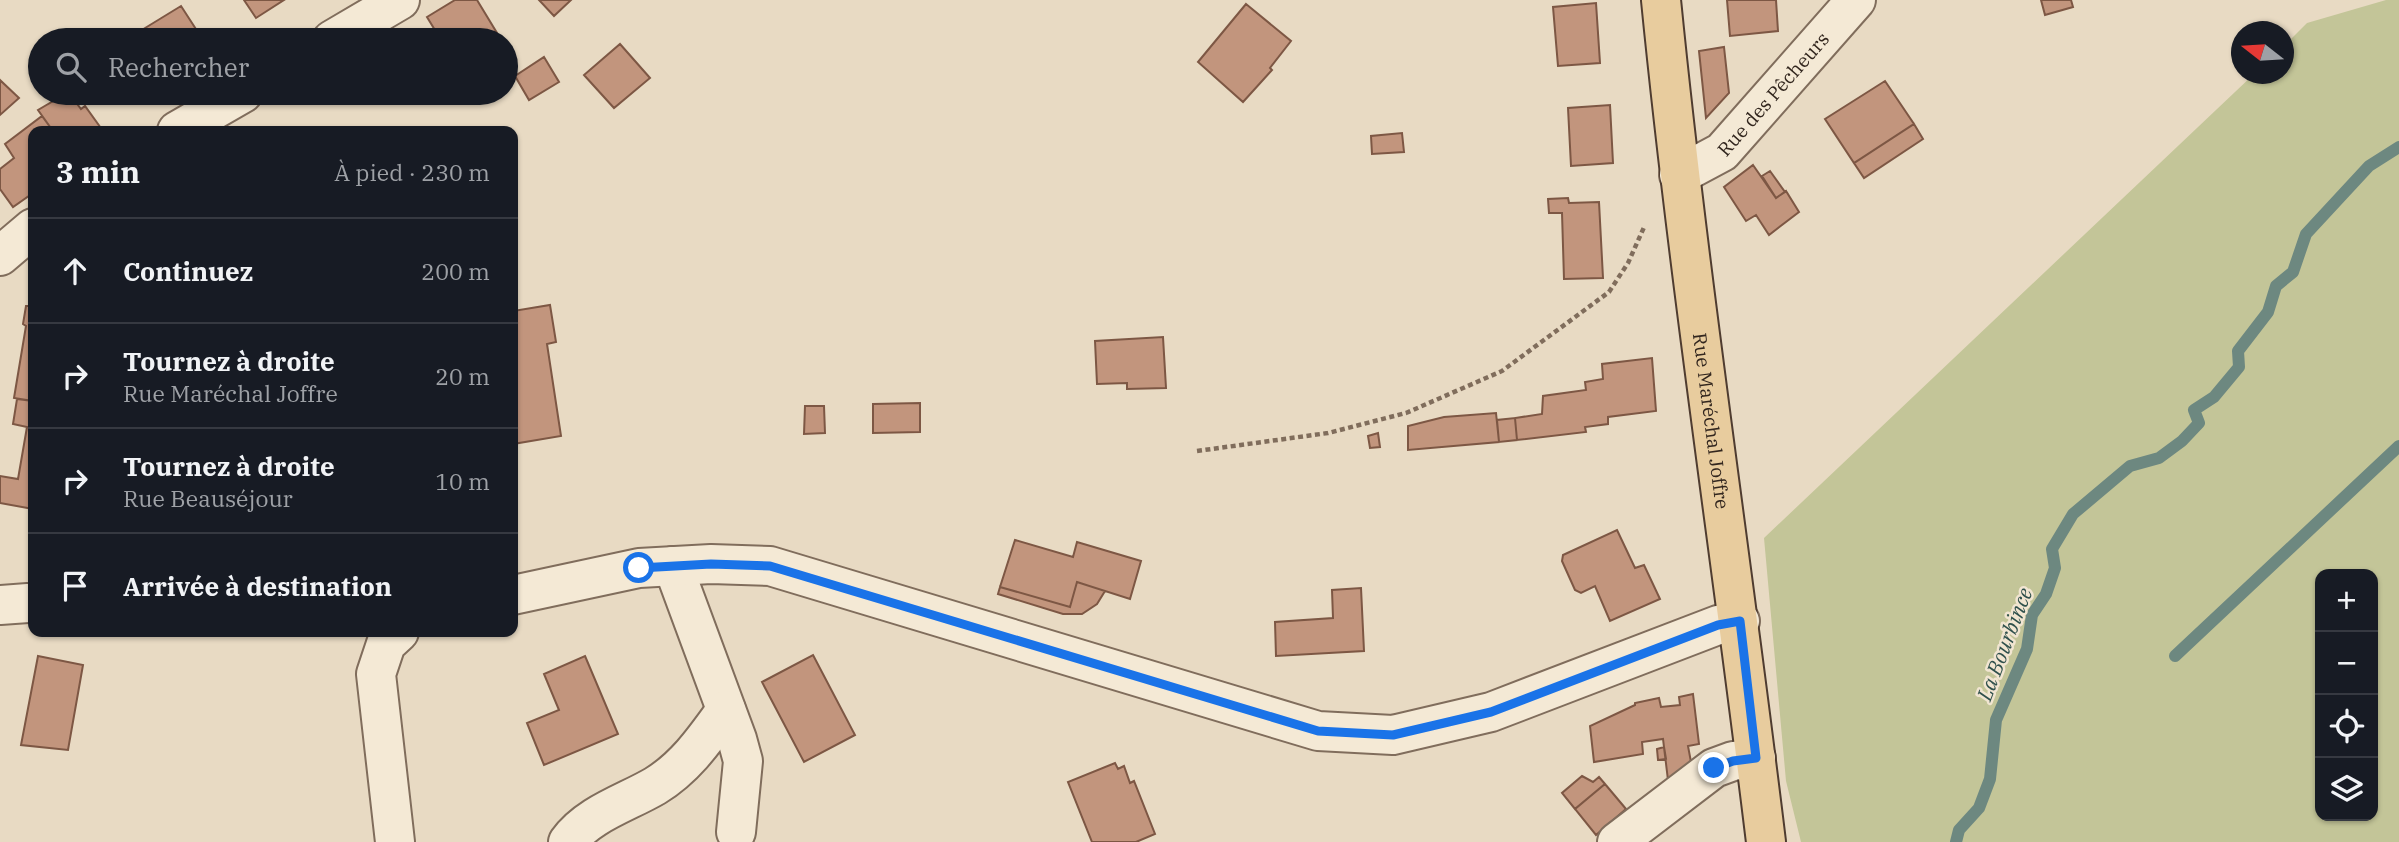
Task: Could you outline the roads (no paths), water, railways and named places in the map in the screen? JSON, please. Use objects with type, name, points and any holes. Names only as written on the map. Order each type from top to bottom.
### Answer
[{"type":"main road","name":"Rue Maréchal Joffre","points":[[1661,0],[1681,189],[1740,621],[1766,842]]},
{"type":"street","points":[[352,28],[400,0]]},
{"type":"street","name":"Rue des Pêcheurs","points":[[1681,189],[1721,152],[1856,0]]},
{"type":"street","points":[[186,126],[222,105]]},
{"type":"street","points":[[0,256],[28,232]]},
{"type":"street","points":[[518,594],[639,568],[711,564],[770,566],[1318,731],[1393,735],[1491,712],[1718,625],[1740,621]]},
{"type":"street","points":[[673,566],[743,761],[736,832]]},
{"type":"street","points":[[389,837],[376,674],[386,644],[394,637]]},
{"type":"street","points":[[568,842],[574,833],[619,803],[656,785],[692,758],[726,710]]},
{"type":"street","points":[[1617,842],[1714,768],[1733,761],[1756,758]]},
{"type":"waterway","name":"La Bourbince","points":[[1956,842],[1959,830],[1979,808],[1990,779],[1996,720],[2027,649],[2032,615],[2046,594],[2055,568],[2052,549],[2073,514],[2130,466],[2159,458],[2182,441],[2199,423],[2194,410],[2214,397],[2239,367],[2238,351],[2268,312],[2276,286],[2293,272],[2306,234],[2369,166],[2399,147]]},
{"type":"waterway","points":[[2175,656],[2399,446]]}]
